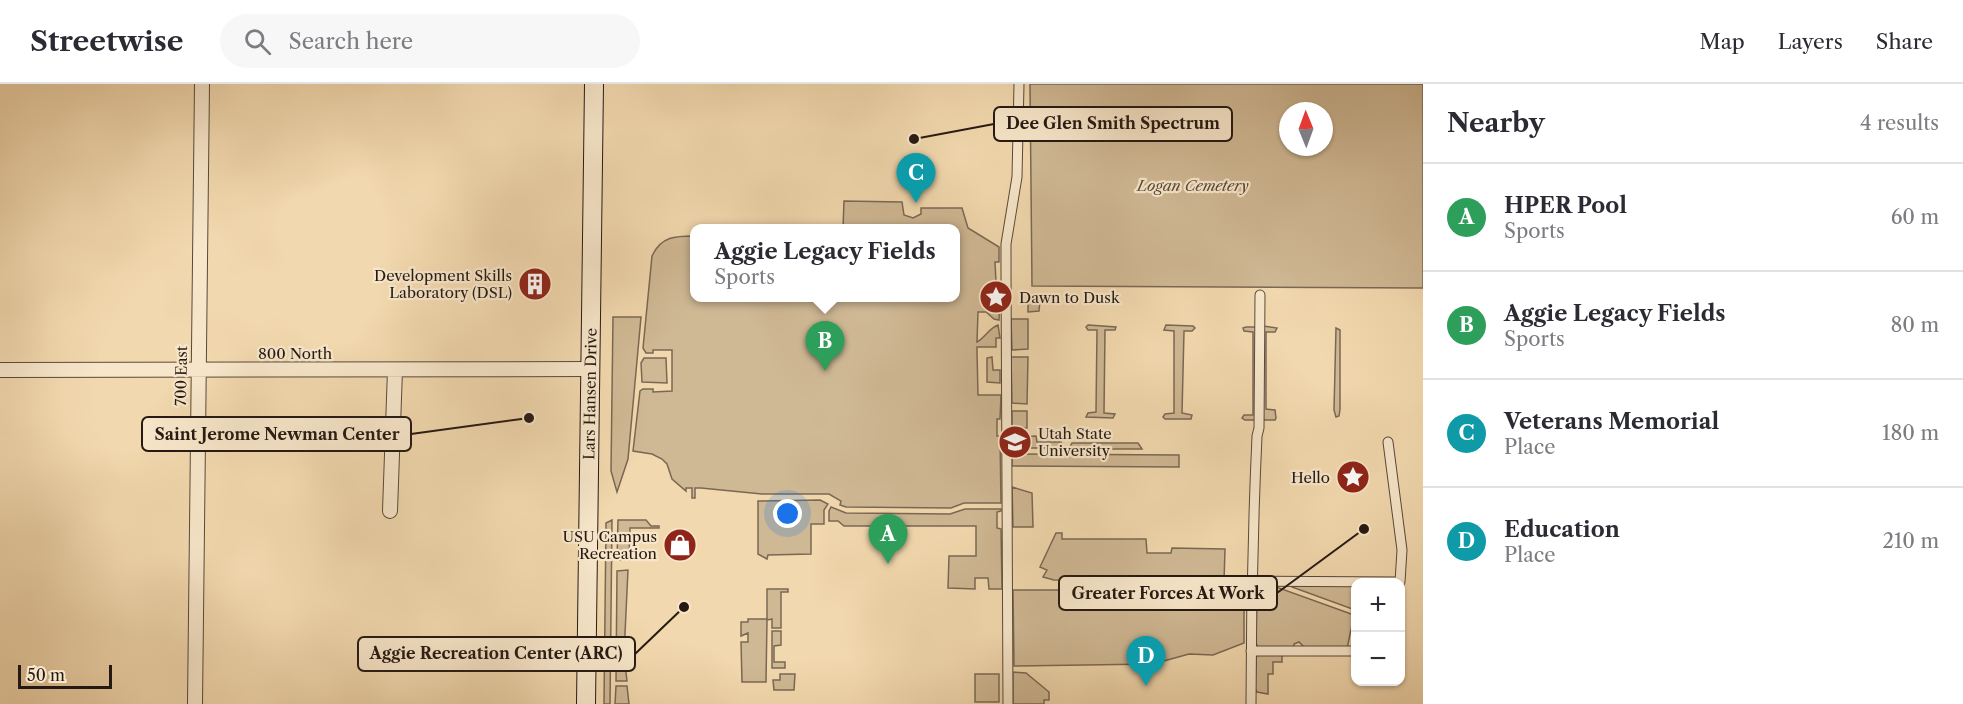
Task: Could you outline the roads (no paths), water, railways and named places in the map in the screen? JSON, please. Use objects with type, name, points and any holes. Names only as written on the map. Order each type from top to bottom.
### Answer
[{"type":"main road","name":"Lars Hansen Drive","points":[[586,704],[594,84]]},
{"type":"street","name":"700 East","points":[[195,704],[201,84]]},
{"type":"street","points":[[1008,704],[1006,244],[1017,177],[1019,84]]},
{"type":"street","points":[[1251,704],[1251,581],[1254,550],[1256,438],[1259,428],[1260,295]]},
{"type":"street","points":[[390,511],[395,369]]},
{"type":"street","name":"800 North","points":[[0,370],[591,369]]},
{"type":"street","points":[[1388,442],[1402,550],[1399,578]]},
{"type":"street","points":[[1251,581],[1351,582]]},
{"type":"street","points":[[1251,651],[1351,651]]},
{"type":"place","name":"Dee Glen Smith Spectrum","points":[[914,139]]},
{"type":"place","name":"Veterans Memorial","points":[[916,203]]},
{"type":"place","name":"Development Skills Laboratory (DSL)","points":[[535,284]]},
{"type":"place","name":"Dawn to Dusk","points":[[996,297]]},
{"type":"place","name":"Aggie Legacy Fields","points":[[825,371]]},
{"type":"place","name":"Saint Jerome Newman Center","points":[[529,418]]},
{"type":"place","name":"Utah State University","points":[[1015,442]]},
{"type":"place","name":"Hello","points":[[1353,477]]},
{"type":"place","name":"Greater Forces At Work","points":[[1364,529]]},
{"type":"place","name":"USU Campus Recreation","points":[[680,545]]},
{"type":"place","name":"HPER Pool","points":[[888,564]]},
{"type":"place","name":"Aggie Recreation Center (ARC)","points":[[684,607]]},
{"type":"place","name":"Education","points":[[1146,686]]},
{"type":"park label","name":"Logan Cemetery","points":[[1193,185]]}]
